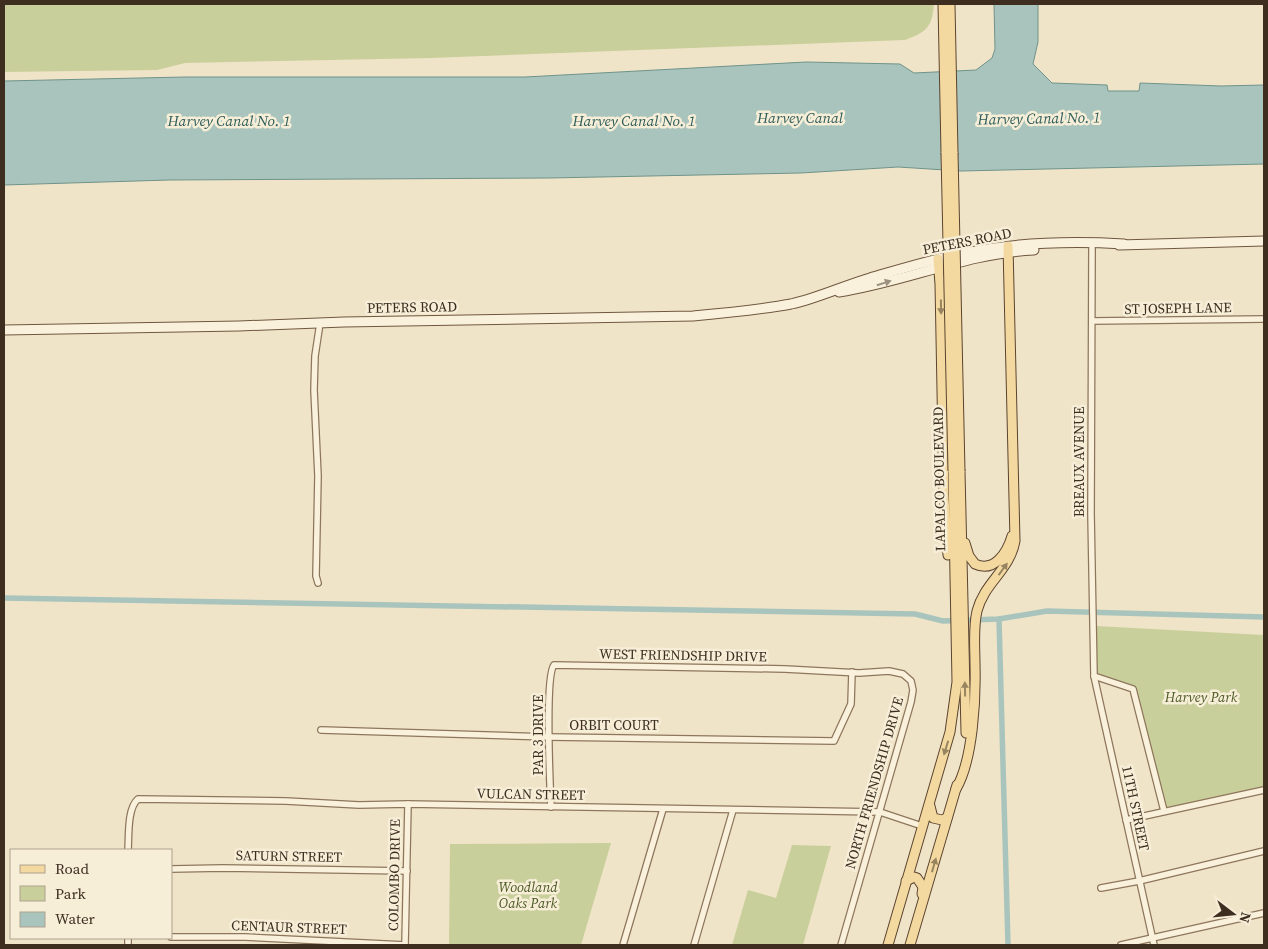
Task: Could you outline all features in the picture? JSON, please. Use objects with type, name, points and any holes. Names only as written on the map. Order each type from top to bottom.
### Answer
[{"type":"main road","name":"LAPALCO BOULEVARD","points":[[910,945],[956,789],[964,754],[966,733],[959,610],[943,4]]},
{"type":"main road","name":"LAPALCO BOULEVARD","points":[[950,4],[956,471],[962,533],[959,610]]},
{"type":"main road","name":"PETERS ROAD","points":[[4,330],[693,316],[790,304],[844,286],[939,263],[966,252],[1095,242],[1124,244],[1264,241]]},
{"type":"main road","name":"PETERS ROAD","points":[[1009,250],[1092,248],[1124,244]]},
{"type":"main road","points":[[956,789],[962,778],[970,742],[977,609],[986,590],[1009,560],[1015,541],[1009,250]]},
{"type":"main road","points":[[939,263],[944,512],[959,610]]},
{"type":"main road","points":[[962,533],[967,551],[972,560],[978,566],[988,566],[997,562],[1004,553],[1011,539],[1014,524]]},
{"type":"main road","name":"LAPALCO BOULEVARD","points":[[888,945],[950,732],[957,682],[960,629]]},
{"type":"main road","points":[[929,804],[933,818],[942,820],[947,818]]},
{"type":"main road","points":[[906,881],[914,877],[918,878],[922,884],[919,914]]},
{"type":"street","name":"BREAUX AVENUE","points":[[1092,248],[1092,629],[1094,676]]},
{"type":"street","name":"ST JOSEPH LANE","points":[[1092,321],[1264,319]]},
{"type":"street","points":[[318,583],[316,576],[318,476],[314,390],[320,323]]},
{"type":"street","name":"WEST FRIENDSHIP DRIVE","points":[[554,665],[812,670],[856,673]]},
{"type":"street","name":"PAR 3 DRIVE","points":[[551,807],[549,736],[551,669],[554,665]]},
{"type":"street","name":"NORTH FRIENDSHIP DRIVE","points":[[841,945],[914,690],[911,681],[903,674],[889,671],[856,673]]},
{"type":"street","name":"ORBIT COURT","points":[[321,730],[834,741],[851,704],[856,673]]},
{"type":"street","points":[[1094,676],[1134,689],[1164,812]]},
{"type":"street","name":"11TH STREET","points":[[1094,676],[1154,945]]},
{"type":"street","points":[[1126,820],[1264,790]]},
{"type":"street","name":"VULCAN STREET","points":[[128,849],[131,811],[134,802],[138,799],[286,801],[359,805],[408,804],[880,812],[922,826]]},
{"type":"street","name":"COLOMBO DRIVE","points":[[405,945],[408,804]]},
{"type":"street","points":[[623,945],[663,809]]},
{"type":"street","points":[[694,945],[733,810]]},
{"type":"street","points":[[1101,888],[1140,881],[1264,851]]},
{"type":"street","name":"SATURN STREET","points":[[172,869],[407,871]]},
{"type":"street","points":[[1121,945],[1264,913]]},
{"type":"street","name":"CENTAUR STREET","points":[[172,937],[246,937],[405,945]]},
{"type":"green space","points":[[4,4],[934,4],[932,18],[927,28],[905,40],[431,58],[185,63],[157,70],[4,72]]},
{"type":"green space","name":"Harvey Park","points":[[1096,626],[1264,635],[1264,790],[1164,811],[1133,689],[1094,676]]},
{"type":"green space","name":"Woodland Oaks Park","points":[[611,843],[581,945],[449,945],[450,844]]},
{"type":"green space","points":[[792,845],[831,846],[803,945],[732,945],[748,890],[776,898]]},
{"type":"water","name":"Harvey Canal","points":[[994,4],[1038,4],[1038,42],[1033,64],[1052,83],[1107,85],[1108,91],[1139,91],[1140,83],[1221,86],[1264,85],[1264,164],[961,171],[898,167],[801,173],[549,178],[169,180],[4,185],[4,81],[185,77],[525,77],[806,62],[900,64],[914,73],[976,70],[992,58],[995,49]]},
{"type":"waterway","points":[[4,598],[915,614],[943,621],[999,619],[1047,611],[1264,617]]},
{"type":"waterway","points":[[999,619],[1008,945]]},
{"type":"water label","name":"Harvey Canal No. 1","points":[[1039,118]]},
{"type":"water label","name":"Harvey Canal No. 1","points":[[229,120]]},
{"type":"water label","name":"Harvey Canal No. 1","points":[[634,120]]}]
